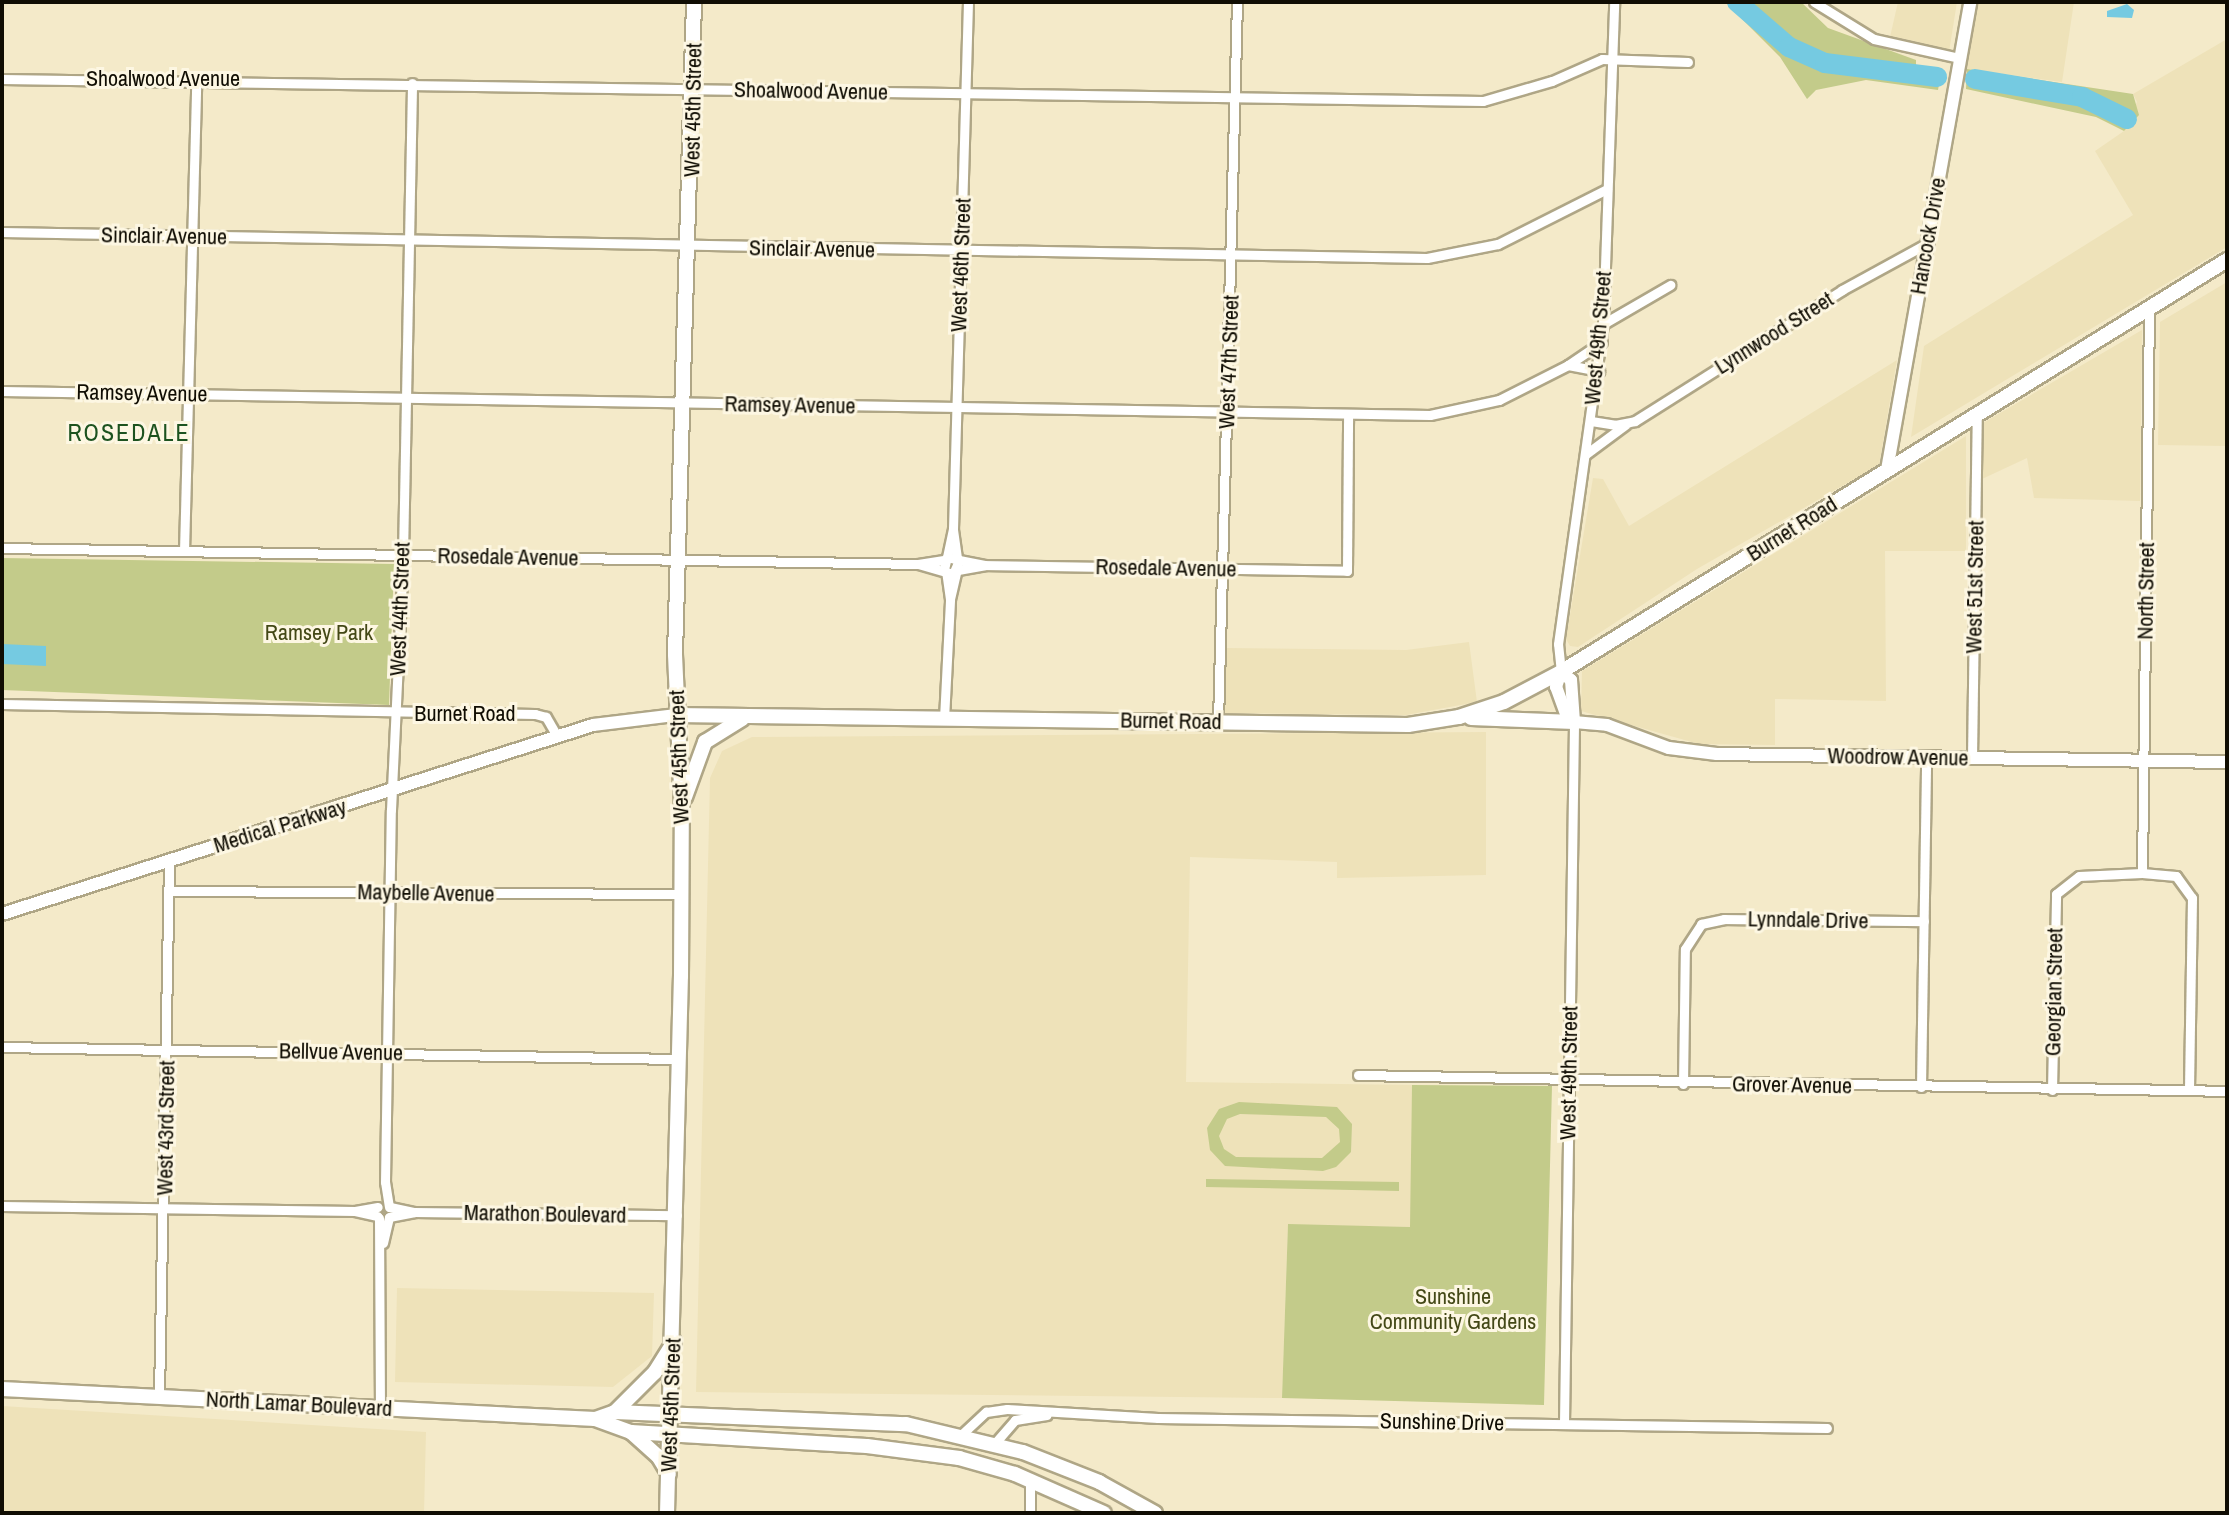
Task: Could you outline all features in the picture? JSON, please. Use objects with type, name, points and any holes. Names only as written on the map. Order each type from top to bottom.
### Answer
[{"type":"main road","name":"West 45th Street","points":[[667,1513],[677,1215],[682,809],[676,715],[694,2]]},
{"type":"main road","name":"Burnet Road","points":[[676,715],[1408,725],[1459,717],[1504,702],[1561,672],[2227,260]]},
{"type":"main road","points":[[1459,717],[1574,722]]},
{"type":"main road","points":[[682,809],[699,750],[744,718]]},
{"type":"main road","points":[[615,1412],[655,1372],[674,1341]]},
{"type":"main road","name":"North Lamar Boulevard","points":[[2,1389],[595,1419],[631,1432],[867,1446],[959,1458],[1032,1483],[1104,1513]]},
{"type":"main road","name":"North Lamar Boulevard","points":[[595,1419],[615,1412],[906,1424],[995,1443],[1099,1482],[1155,1513]]},
{"type":"main road","points":[[631,1432],[658,1456],[669,1474]]},
{"type":"main road","points":[[959,1458],[995,1443]]},
{"type":"street","name":"West 46th Street","points":[[944,719],[953,529],[968,2]]},
{"type":"street","name":"West 47th Street","points":[[1218,722],[1237,2]]},
{"type":"street","name":"West 49th Street","points":[[1564,1423],[1574,722],[1571,680],[1561,672],[1558,644],[1602,342],[1614,2]]},
{"type":"street","points":[[1814,2],[1874,39],[1960,58]]},
{"type":"street","name":"Hancock Drive","points":[[1887,470],[1970,2]]},
{"type":"street","name":"Shoalwood Avenue","points":[[2,79],[196,79],[1483,101],[1612,60],[1688,62]]},
{"type":"street","points":[[184,551],[196,79]]},
{"type":"street","name":"West 44th Street","points":[[380,1408],[392,791],[403,555],[412,83]]},
{"type":"street","name":"Sinclair Avenue","points":[[2,232],[410,242],[1427,258],[1463,253],[1521,234],[1607,189]]},
{"type":"street","name":"Lynnwood Street","points":[[1586,454],[1625,425],[1926,244]]},
{"type":"street","points":[[1603,324],[1670,285]]},
{"type":"street","name":"North Street","points":[[2142,873],[2149,309]]},
{"type":"street","name":"Ramsey Avenue","points":[[2,391],[1348,416],[1461,411],[1520,392],[1602,342]]},
{"type":"street","points":[[1568,365],[1599,371]]},
{"type":"street","name":"West 51st Street","points":[[1972,758],[1977,415]]},
{"type":"street","name":"Rosedale Avenue","points":[[2,548],[1347,571],[1348,416]]},
{"type":"street","points":[[1591,421],[1625,425]]},
{"type":"street","name":"Burnet Road","points":[[2,704],[535,714],[546,717],[557,736],[612,720],[676,715]]},
{"type":"street","name":"Woodrow Avenue","points":[[1574,722],[1607,725],[1669,748],[1717,754],[2227,762]]},
{"type":"street","name":"Medical Parkway","points":[[2,914],[557,736]]},
{"type":"street","points":[[1921,1087],[1926,758]]},
{"type":"street","name":"West 43rd Street","points":[[159,1396],[168,1050],[169,861]]},
{"type":"street","points":[[2142,873],[2176,876],[2190,891],[2189,1090]]},
{"type":"street","name":"Georgian Street","points":[[2052,1090],[2056,894],[2079,876],[2142,873]]},
{"type":"street","name":"Maybelle Avenue","points":[[170,891],[681,894]]},
{"type":"street","name":"Lynndale Drive","points":[[1683,1084],[1685,949],[1695,929],[1716,919],[1924,921]]},
{"type":"street","name":"Bellvue Avenue","points":[[2,1047],[679,1059]]},
{"type":"street","name":"Grover Avenue","points":[[1358,1075],[1569,1082],[2227,1091]]},
{"type":"street","name":"Marathon Boulevard","points":[[2,1206],[677,1215]]},
{"type":"street","name":"Sunshine Drive","points":[[962,1434],[993,1410],[1827,1428]]},
{"type":"street","name":"Sunshine Drive","points":[[995,1443],[1015,1420],[1058,1413]]},
{"type":"street","points":[[1030,1513],[1032,1483]]},
{"type":"shaded area","points":[[1898,2],[1957,2],[1949,52],[1890,37]]},
{"type":"shaded area","points":[[1977,2],[2074,2],[2062,82],[1967,69]]},
{"type":"shaded area","points":[[2227,39],[2227,247],[1911,437],[1924,346],[2133,215],[2095,151],[2124,131],[2137,102],[2133,94]]},
{"type":"shaded area","points":[[2227,282],[2227,446],[2158,445],[2160,322]]},
{"type":"shaded area","points":[[2142,330],[2140,501],[2034,498],[2027,458],[1982,479],[1983,423]]},
{"type":"shaded area","points":[[1897,360],[1879,465],[1697,569],[1578,647],[1570,646],[1566,639],[1593,478],[1603,479],[1629,526]]},
{"type":"shaded area","points":[[1966,436],[1966,551],[1885,551],[1886,701],[1775,699],[1775,745],[1699,744],[1581,711],[1582,671]]},
{"type":"shaded area","points":[[1469,642],[1477,702],[1406,715],[1225,713],[1226,648],[1406,650]]},
{"type":"shaded area","points":[[1486,732],[1486,875],[1337,878],[1337,862],[1190,857],[1186,1082],[1412,1085],[1411,1227],[1288,1225],[1282,1398],[696,1392],[710,778],[722,751],[752,737]]},
{"type":"shaded area","points":[[397,1288],[654,1293],[652,1356],[613,1387],[395,1382]]},
{"type":"shaded area","points":[[2,1406],[426,1432],[424,1513],[2,1513]]},
{"type":"green space","points":[[1725,2],[1801,2],[1828,28],[1916,60],[1916,69],[1941,74],[1938,90],[1866,80],[1816,90],[1807,99],[1780,57]]},
{"type":"green space","points":[[1967,69],[2133,94],[2139,115],[2124,131],[2096,117],[1966,89]]},
{"type":"green space","name":"Ramsey Park","points":[[2,558],[394,564],[389,705],[2,690]]},
{"type":"green space","name":"Sunshine Community Gardens","points":[[1412,1085],[1552,1086],[1544,1405],[1282,1398],[1288,1224],[1410,1227]]},
{"type":"green space","points":[[1239,1102],[1337,1107],[1352,1124],[1351,1152],[1336,1167],[1323,1171],[1225,1166],[1210,1150],[1207,1128],[1219,1109]],"holes":[[[1240,1114],[1326,1117],[1339,1129],[1340,1142],[1322,1158],[1236,1157],[1224,1149],[1219,1136],[1227,1119]]]},
{"type":"green space","points":[[1206,1179],[1399,1182],[1399,1191],[1206,1187]]},
{"type":"water","points":[[2127,4],[2134,10],[2132,18],[2107,17],[2107,11]]},
{"type":"water","points":[[2,644],[46,646],[46,666],[2,664]]},
{"type":"waterway","points":[[1737,2],[1789,47],[1825,63],[1937,77]]},
{"type":"waterway","points":[[1975,79],[2082,97],[2127,119]]},
{"type":"district","name":"ROSEDALE","points":[[129,433]]}]
